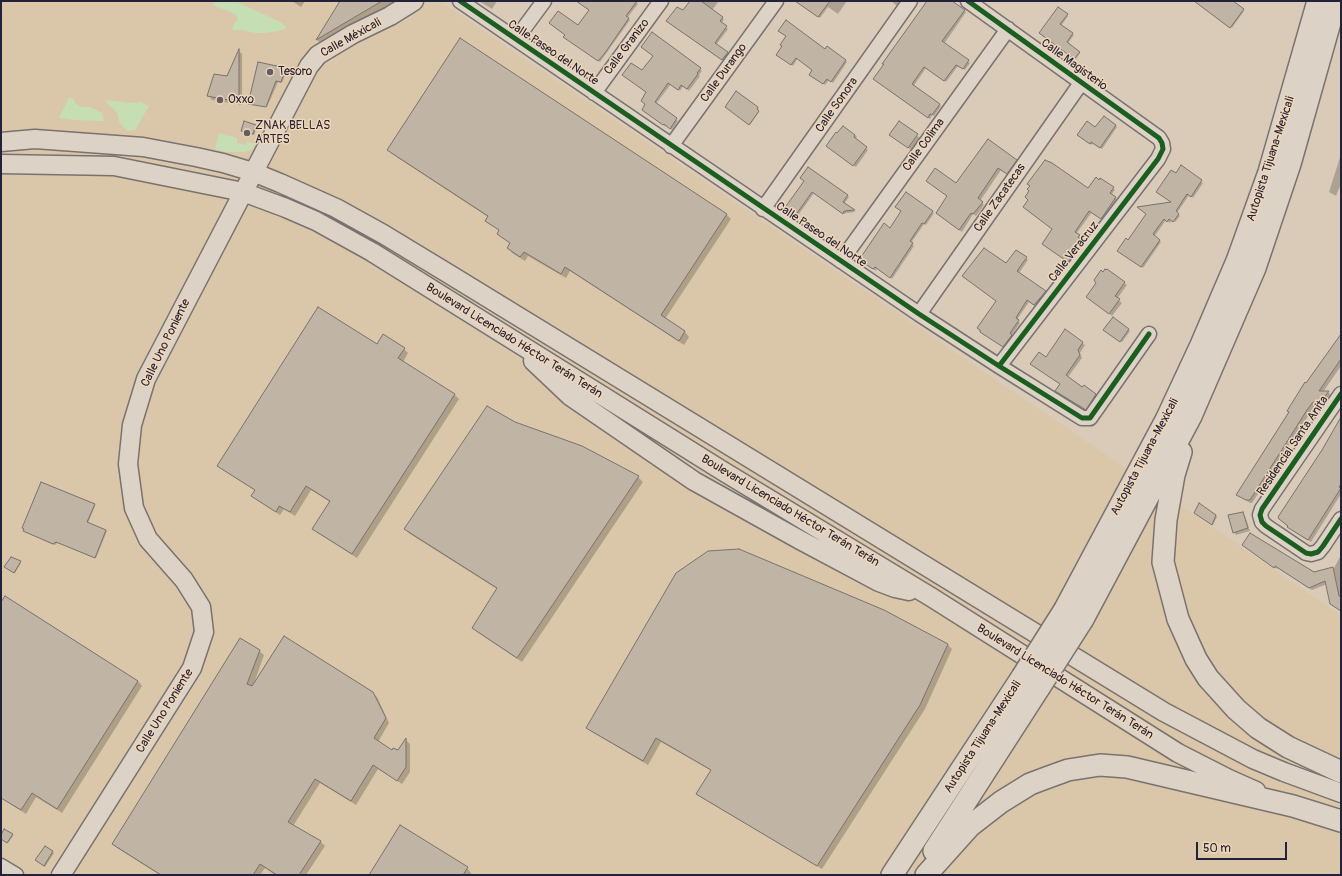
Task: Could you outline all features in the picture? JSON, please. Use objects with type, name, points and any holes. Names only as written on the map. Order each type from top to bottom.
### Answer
[{"type":"highway","name":"Autopista Tijuana-Mexicali","points":[[1074,614],[1201,345],[1234,268],[1269,172],[1318,1]]},
{"type":"highway","name":"Autopista Tijuana-Mexicali","points":[[919,875],[1031,683],[1074,614],[1191,416],[1255,268],[1290,164],[1336,1]]},
{"type":"highway","points":[[1191,416],[1174,475],[1166,520],[1164,562],[1178,619],[1196,659],[1208,678],[1236,709],[1258,728],[1288,747],[1341,772]]},
{"type":"highway","name":"Autopista Tijuana-Mexicali","points":[[892,875],[1031,683]]},
{"type":"highway","points":[[926,875],[970,826],[1000,802],[1030,784],[1068,770],[1100,765],[1128,767],[1293,806]]},
{"type":"highway","name":"Boulevard Licenciado Héctor Terán Terán","points":[[1293,806],[1341,821]]},
{"type":"main road","name":"Calle Méxicali","points":[[243,192],[302,78],[318,55],[353,34],[390,16],[414,1]]},
{"type":"main road","name":"Boulevard Licenciado Héctor Terán Terán","points":[[1,142],[35,139],[143,147],[222,163],[253,172],[286,185],[336,208],[390,238],[1164,712],[1253,759],[1341,793]]},
{"type":"main road","name":"Boulevard Licenciado Héctor Terán Terán","points":[[1,164],[114,166],[243,192],[298,213],[372,252],[726,473],[931,597],[1178,753],[1229,779],[1293,806]]},
{"type":"main road","name":"Calle Uno Poniente","points":[[61,875],[192,668],[204,632],[201,607],[184,580],[148,540],[134,508],[128,464],[132,425],[146,379],[243,192]]},
{"type":"main road","points":[[508,336],[570,396],[694,481],[879,582],[895,588],[931,597]]},
{"type":"street","name":"Calle Paseo del Norte","points":[[460,1],[919,314],[1082,418],[1090,418],[1149,334]]},
{"type":"street","points":[[516,39],[544,1]]},
{"type":"street","name":"Calle Granizo","points":[[594,92],[661,1]]},
{"type":"street","name":"Calle Durango","points":[[671,146],[776,1]]},
{"type":"street","name":"Calle Sonora","points":[[763,209],[910,1]]},
{"type":"street","name":"Calle Magisterio","points":[[968,1],[1159,138],[1162,143],[1162,149]]},
{"type":"street","name":"Calle Colima","points":[[840,261],[1008,29]]},
{"type":"street","name":"Calle Zacatecas","points":[[919,314],[1081,83]]},
{"type":"street","name":"Calle Veracruz","points":[[999,366],[1158,160],[1162,149]]},
{"type":"street","name":"Residencial Santa Anita","points":[[1341,394],[1262,509],[1260,515],[1262,522],[1266,526],[1306,553],[1311,554],[1318,552],[1341,519]]},
{"type":"street","points":[[1,866],[16,875]]},
{"type":"shaded area","points":[[1,1],[440,1],[1341,615],[1341,875],[1,875]]},
{"type":"green space","points":[[215,1],[235,1],[282,23],[287,28],[279,31],[264,33],[233,30],[233,26],[238,18],[235,14],[213,5]]},
{"type":"green space","points":[[69,98],[73,98],[75,103],[81,107],[90,107],[102,113],[104,121],[59,118]]},
{"type":"green space","points":[[105,100],[130,103],[141,102],[149,106],[135,130],[128,131],[119,122],[118,115],[114,109],[109,106]]},
{"type":"green space","points":[[219,133],[237,138],[237,143],[246,145],[247,141],[255,144],[253,149],[245,152],[227,152],[215,149]]},
{"type":"building","points":[[340,1],[382,1],[316,40]]},
{"type":"building","points":[[576,1],[637,1],[626,16],[629,18],[598,61],[563,37],[565,35],[549,23],[558,11],[578,25],[589,10]]},
{"type":"building","points":[[690,1],[701,1],[723,17],[720,21],[727,26],[715,43],[728,52],[722,60],[666,21],[677,7],[683,10]]},
{"type":"building","points":[[795,1],[830,1],[818,17]]},
{"type":"building","points":[[927,1],[952,1],[965,10],[942,41],[969,60],[963,69],[956,65],[944,81],[924,67],[912,84],[940,104],[928,118],[873,79]]},
{"type":"building","points":[[1194,1],[1233,1],[1244,9],[1230,28]]},
{"type":"building","points":[[1058,7],[1068,14],[1060,24],[1073,33],[1067,42],[1080,52],[1074,59],[1039,33]]},
{"type":"building","points":[[786,20],[825,49],[827,46],[846,60],[831,82],[827,79],[823,84],[809,75],[812,70],[796,58],[791,65],[776,55],[786,36],[778,31]]},
{"type":"building","points":[[652,32],[701,68],[687,89],[681,85],[678,90],[668,83],[655,102],[677,118],[670,129],[642,110],[645,104],[641,101],[646,92],[622,75],[631,63],[642,70],[653,56],[641,47]]},
{"type":"building","points":[[460,38],[727,214],[661,315],[685,331],[679,341],[565,267],[561,274],[524,252],[520,257],[507,248],[510,243],[497,234],[499,230],[485,221],[488,216],[387,150]]},
{"type":"building","points":[[239,49],[239,102],[207,96],[214,74],[227,76]]},
{"type":"building","points":[[258,62],[286,68],[281,82],[276,81],[266,107],[248,104]]},
{"type":"building","points":[[736,91],[758,107],[757,109],[759,111],[749,125],[725,107]]},
{"type":"building","points":[[1104,116],[1116,125],[1100,148],[1091,142],[1090,144],[1077,135],[1087,121],[1095,127]]},
{"type":"building","points":[[244,121],[256,125],[253,134],[241,131]]},
{"type":"building","points":[[899,121],[918,134],[908,148],[889,135]]},
{"type":"building","points":[[843,126],[867,147],[853,166],[826,146],[836,132],[837,133]]},
{"type":"building","points":[[988,139],[1017,160],[1007,174],[998,168],[978,198],[983,202],[973,214],[971,213],[959,230],[936,213],[947,196],[926,181],[935,168],[956,183]]},
{"type":"building","points":[[1045,160],[1052,163],[1088,188],[1096,177],[1114,187],[1110,193],[1116,197],[1101,219],[1089,211],[1075,232],[1080,235],[1078,237],[1083,242],[1068,262],[1042,244],[1052,229],[1023,207],[1028,200],[1025,197],[1029,191],[1027,189],[1030,186],[1027,184]]},
{"type":"building","points":[[1181,165],[1202,180],[1191,197],[1187,194],[1176,211],[1179,214],[1173,222],[1169,219],[1167,222],[1164,219],[1153,234],[1160,240],[1141,267],[1117,251],[1126,238],[1128,240],[1146,214],[1137,207],[1171,202],[1156,192],[1171,170],[1176,173]]},
{"type":"building","points":[[808,167],[848,195],[843,202],[855,210],[844,211],[843,214],[812,192],[795,216],[784,209],[804,181],[800,178]]},
{"type":"building","points":[[906,192],[933,211],[924,224],[922,223],[910,241],[913,243],[890,278],[875,267],[873,269],[859,260],[884,223],[890,228],[901,211],[895,207]]},
{"type":"building","points":[[984,248],[1006,263],[1016,250],[1027,257],[1017,271],[1046,291],[1034,305],[1027,300],[1016,318],[1019,320],[1010,333],[1012,335],[1003,347],[980,332],[977,328],[996,301],[962,276]]},
{"type":"building","points":[[1105,269],[1125,282],[1115,296],[1120,299],[1109,314],[1086,297],[1096,283],[1094,280],[1101,270],[1103,272]]},
{"type":"building","points":[[318,307],[377,344],[383,334],[405,348],[398,358],[455,394],[352,554],[312,529],[330,501],[306,486],[290,512],[279,506],[276,512],[251,496],[255,490],[217,466]]},
{"type":"building","points":[[1113,317],[1129,329],[1120,342],[1103,330]]},
{"type":"building","points":[[1065,329],[1083,342],[1078,350],[1080,355],[1066,375],[1082,387],[1084,385],[1096,394],[1086,410],[1055,391],[1060,384],[1030,364],[1039,352],[1046,357]]},
{"type":"building","points":[[1341,334],[1341,359],[1319,391],[1329,391],[1319,405],[1313,402],[1307,410],[1250,500],[1246,500],[1236,495],[1289,412],[1287,411],[1305,382],[1306,383]]},
{"type":"building","points":[[487,406],[515,422],[582,446],[639,476],[517,658],[472,628],[497,588],[404,529]]},
{"type":"building","points":[[1341,417],[1341,484],[1339,487],[1341,488],[1308,540],[1287,527],[1288,526],[1278,517],[1322,450]]},
{"type":"building","points":[[41,482],[95,504],[87,522],[106,530],[95,558],[56,542],[53,544],[23,531],[24,529],[22,528]]},
{"type":"building","points":[[1199,503],[1216,515],[1212,525],[1194,513]]},
{"type":"building","points":[[1243,512],[1248,528],[1233,533],[1228,515]]},
{"type":"building","points":[[1250,533],[1314,572],[1333,567],[1339,596],[1341,597],[1341,611],[1330,604],[1325,581],[1309,588],[1275,566],[1274,568],[1242,545]]},
{"type":"building","points":[[739,549],[884,610],[948,644],[920,705],[817,866],[696,794],[711,770],[656,738],[643,761],[586,728],[676,573],[708,551]]},
{"type":"building","points":[[11,557],[21,561],[14,573],[4,567]]},
{"type":"building","points":[[5,596],[138,681],[57,809],[32,793],[21,810],[1,798],[1,602]]},
{"type":"building","points":[[284,636],[373,692],[386,718],[374,738],[392,750],[393,748],[398,750],[406,738],[406,767],[397,781],[373,765],[351,801],[315,779],[288,822],[321,841],[299,875],[277,875],[260,864],[253,875],[161,875],[112,844],[240,638],[260,650],[247,684],[252,686]]},
{"type":"building","points":[[400,825],[468,867],[463,875],[369,875]]},
{"type":"building","points":[[4,829],[13,834],[7,843],[1,839]]},
{"type":"building","points":[[45,846],[53,851],[44,866],[35,860]]},
{"type":"cycle path","points":[[460,1],[919,314],[1082,418],[1090,418],[1149,334]]},
{"type":"cycle path","points":[[968,1],[1159,138],[1163,149],[1158,159],[999,366]]},
{"type":"cycle path","points":[[1341,394],[1262,509],[1260,515],[1262,522],[1266,526],[1306,553],[1311,554],[1318,552],[1341,519]]},
{"type":"place","name":"Tesoro","points":[[270,72]]},
{"type":"place","name":"Oxxo","points":[[220,100]]},
{"type":"place","name":"ZNAK BELLAS ARTES","points":[[247,133]]}]
